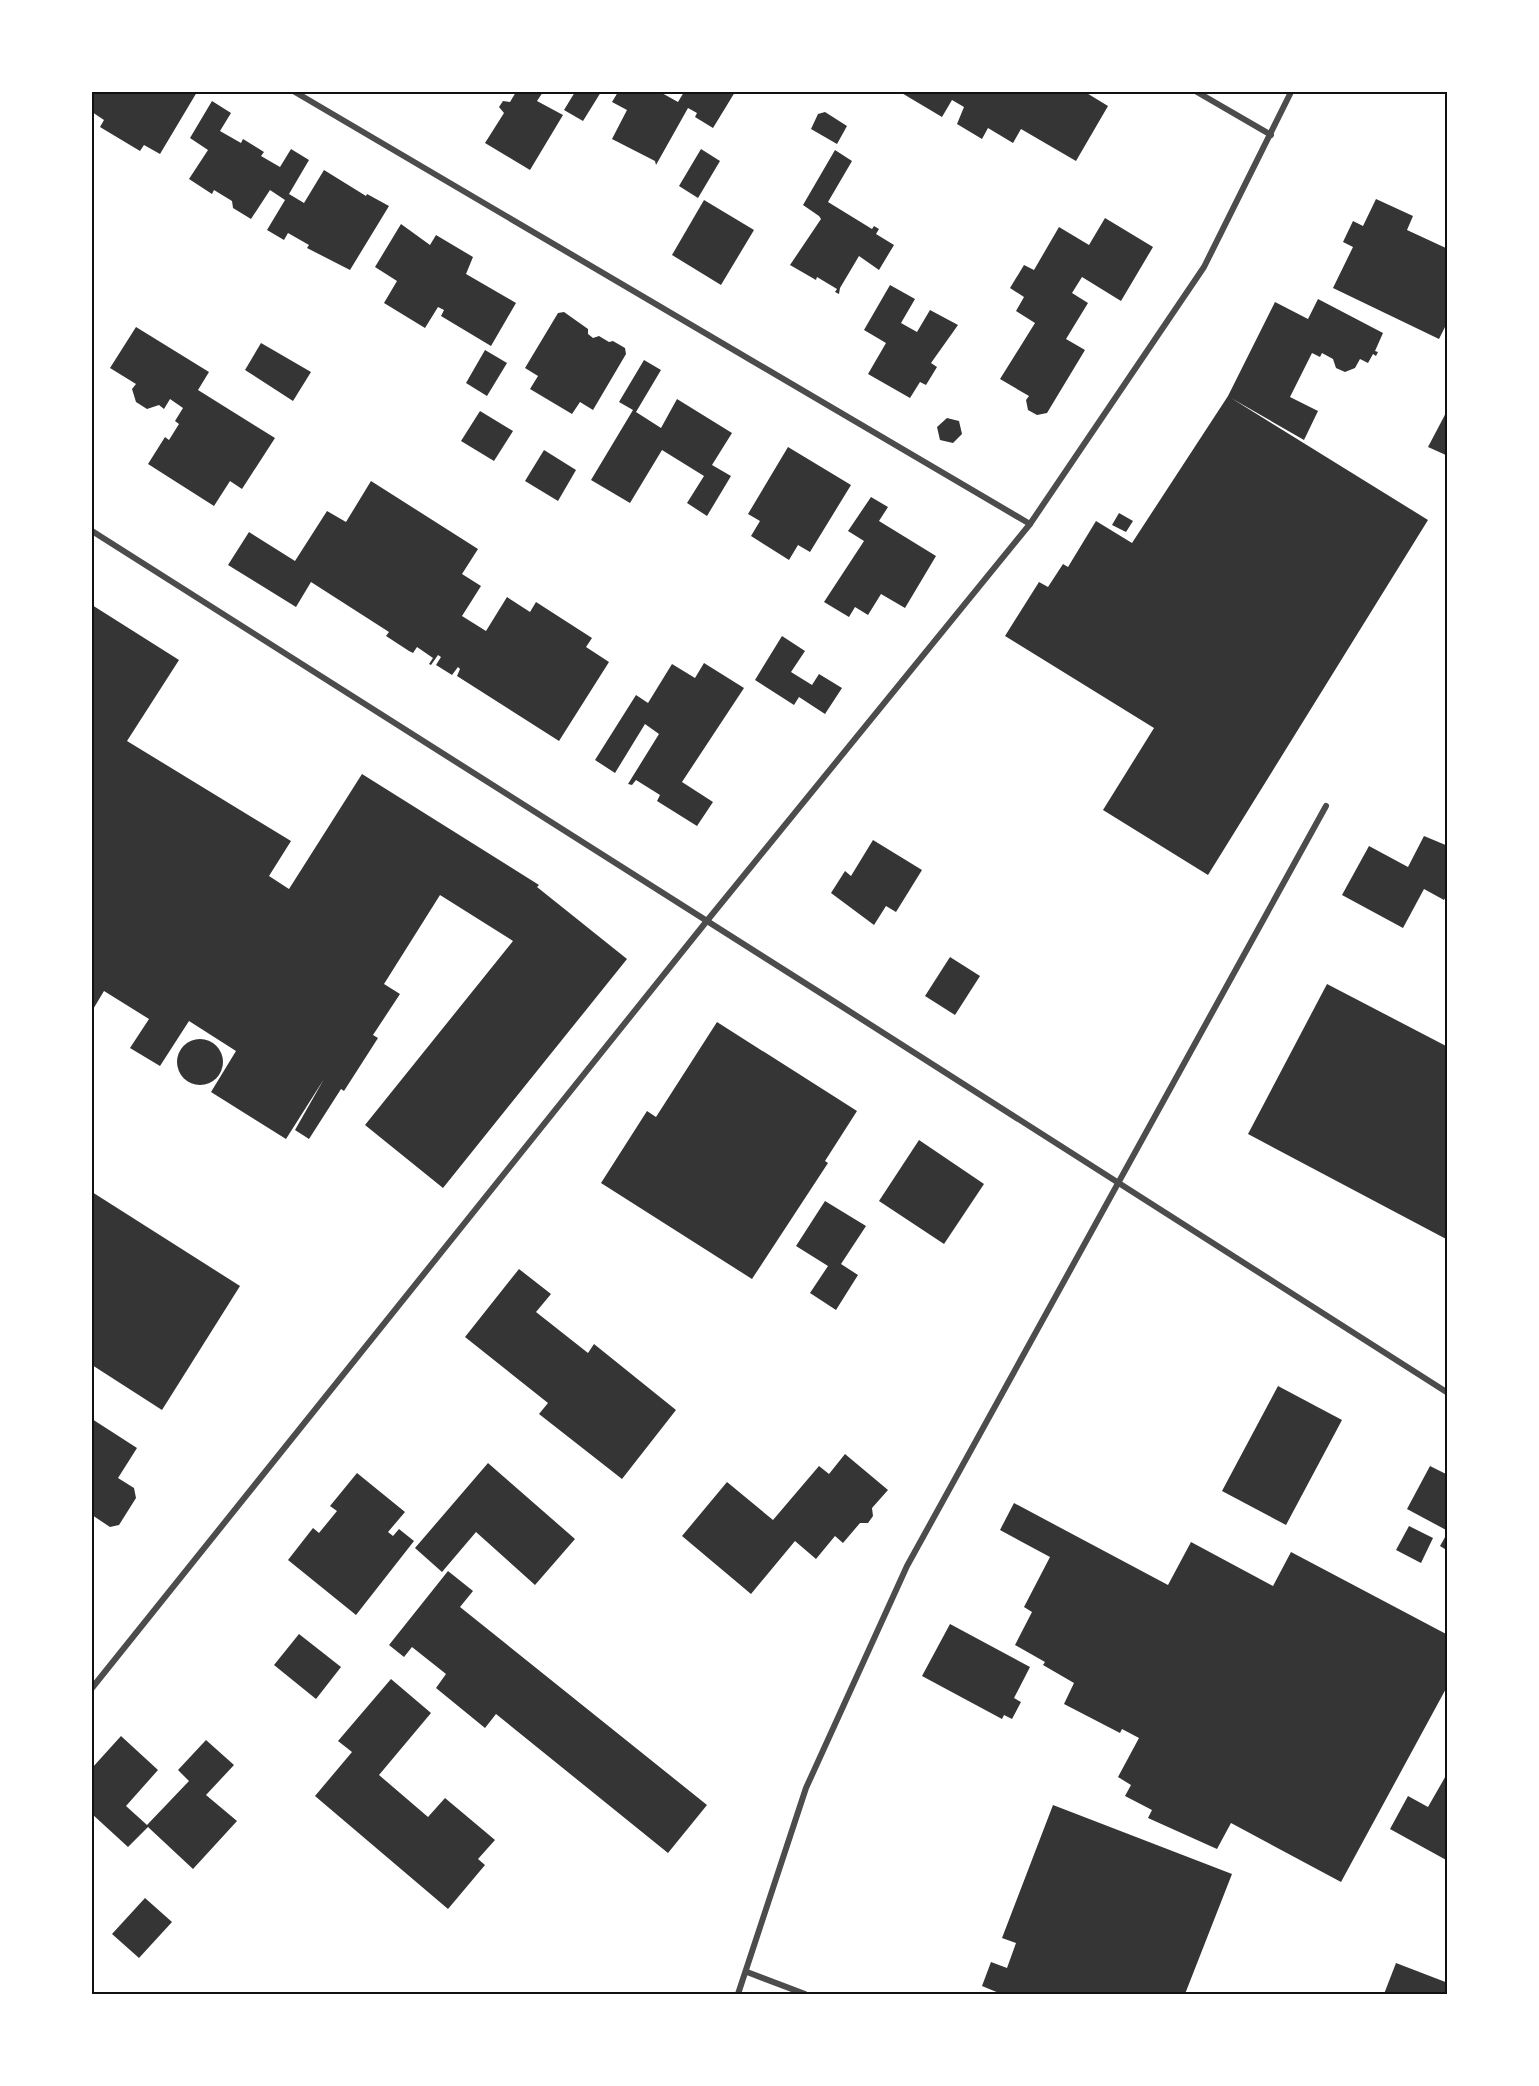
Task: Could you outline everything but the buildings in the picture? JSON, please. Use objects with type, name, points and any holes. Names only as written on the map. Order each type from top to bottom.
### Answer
[{"type":"street","points":[[295,92],[1030,524]]},
{"type":"street","points":[[1197,92],[1271,135]]},
{"type":"street","points":[[92,1688],[706,922],[1030,524],[1204,267],[1291,92]]},
{"type":"street","points":[[92,531],[706,922],[1119,1181],[1448,1394]]},
{"type":"street","points":[[738,1995],[806,1788],[907,1566],[1326,806]]},
{"type":"street","points":[[747,1972],[805,1995]]}]
